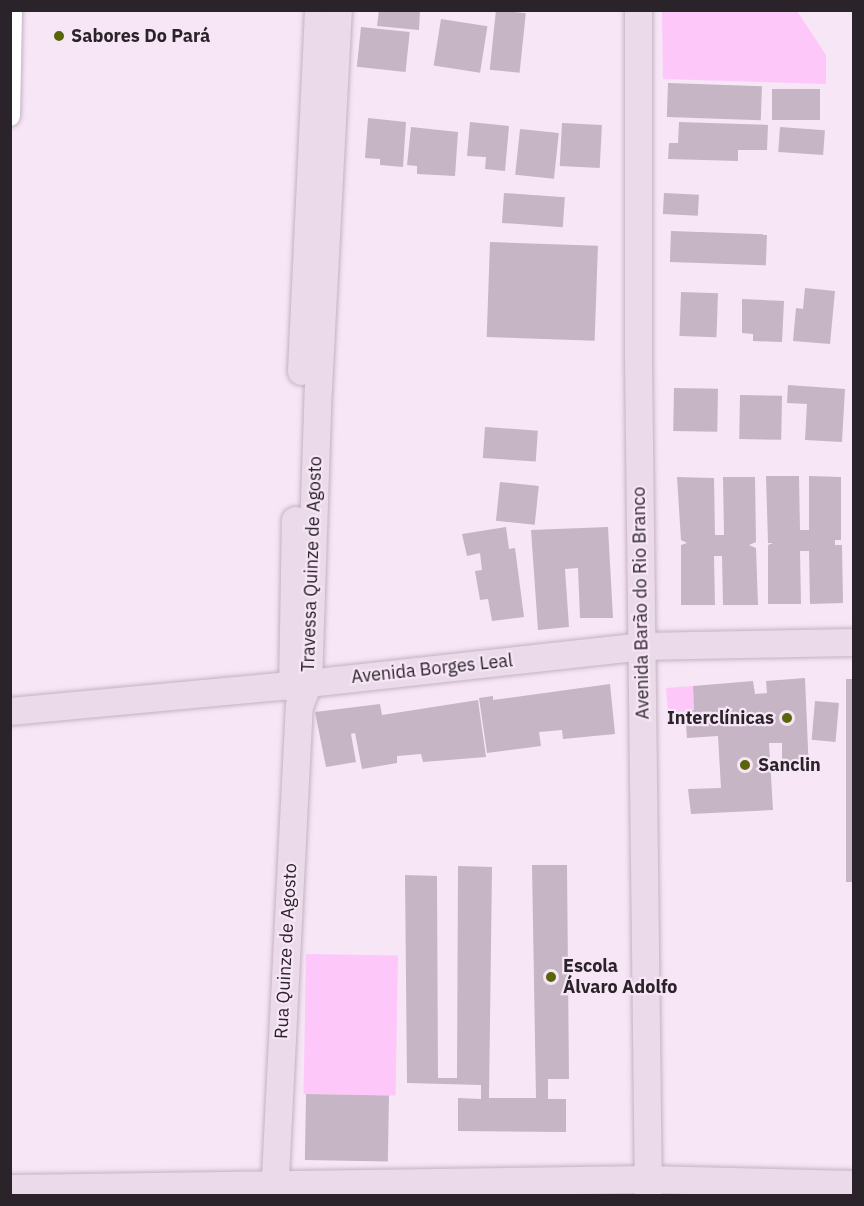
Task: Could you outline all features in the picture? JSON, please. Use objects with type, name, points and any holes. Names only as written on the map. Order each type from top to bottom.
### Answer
[{"type":"street","points":[[10,116],[12,10]]},
{"type":"street","name":"Travessa Quinze de Agosto","points":[[318,10],[318,213]]},
{"type":"street","name":"Travessa Quinze de Agosto","points":[[299,691],[309,388],[318,213],[338,10]]},
{"type":"street","name":"Avenida Barão do Rio Branco","points":[[638,10],[641,646],[648,1187]]},
{"type":"street","name":"Avenida Borges Leal","points":[[10,711],[299,691],[641,646],[854,642]]},
{"type":"street","name":"Rua Quinze de Agosto","points":[[274,1190],[299,691]]},
{"type":"street","points":[[10,1188],[274,1190],[854,1184]]},
{"type":"shaded area","points":[[662,11],[797,11],[826,55],[826,84],[663,79]]},
{"type":"shaded area","points":[[693,686],[694,710],[685,711],[686,721],[669,722],[666,688]]},
{"type":"shaded area","points":[[306,954],[398,956],[396,1096],[304,1094]]},
{"type":"building","points":[[379,10],[420,10],[419,30],[377,26]]},
{"type":"building","points":[[496,10],[526,13],[520,73],[490,70]]},
{"type":"building","points":[[441,19],[487,26],[480,73],[434,65]]},
{"type":"building","points":[[361,27],[410,32],[406,72],[357,67]]},
{"type":"building","points":[[668,83],[762,86],[761,120],[667,117]]},
{"type":"building","points":[[772,89],[820,89],[820,120],[772,120]]},
{"type":"building","points":[[368,118],[406,122],[403,167],[380,165],[380,159],[365,158]]},
{"type":"building","points":[[470,122],[509,126],[505,171],[485,169],[486,157],[467,156]]},
{"type":"building","points":[[679,122],[768,125],[767,150],[738,150],[738,161],[668,159],[669,143],[678,143]]},
{"type":"building","points":[[562,123],[602,125],[600,168],[560,166]]},
{"type":"building","points":[[411,127],[458,132],[455,176],[417,174],[417,166],[407,165]]},
{"type":"building","points":[[780,127],[825,130],[823,155],[778,152]]},
{"type":"building","points":[[520,129],[559,133],[554,179],[515,175]]},
{"type":"building","points":[[504,193],[565,197],[563,227],[502,223]]},
{"type":"building","points":[[664,193],[699,195],[698,216],[663,214]]},
{"type":"building","points":[[671,231],[767,234],[766,265],[670,262]]},
{"type":"building","points":[[490,242],[598,246],[595,341],[487,337]]},
{"type":"building","points":[[805,288],[835,291],[830,344],[793,341],[796,308],[803,309]]},
{"type":"building","points":[[681,292],[718,293],[716,337],[679,336]]},
{"type":"building","points":[[742,299],[784,301],[782,342],[753,341],[753,334],[742,333]]},
{"type":"building","points":[[788,385],[845,389],[842,442],[805,440],[807,404],[787,403]]},
{"type":"building","points":[[674,388],[718,389],[717,432],[673,431]]},
{"type":"building","points":[[740,395],[782,396],[781,440],[739,439]]},
{"type":"building","points":[[485,427],[538,431],[536,462],[483,458]]},
{"type":"building","points":[[766,476],[799,476],[800,530],[809,530],[809,476],[841,477],[841,540],[835,540],[835,545],[842,545],[843,603],[810,604],[809,551],[800,551],[801,604],[768,604],[768,545],[773,543],[768,543]]},
{"type":"building","points":[[677,477],[714,478],[715,535],[724,535],[723,477],[755,477],[756,542],[749,545],[756,548],[758,605],[723,605],[722,556],[714,556],[715,605],[681,605],[681,545],[687,543],[681,540]]},
{"type":"building","points":[[500,482],[539,486],[535,525],[496,521]]},
{"type":"building","points":[[506,527],[509,549],[515,548],[524,617],[492,621],[488,599],[480,600],[475,571],[482,570],[480,553],[467,556],[462,534]]},
{"type":"building","points":[[608,527],[613,618],[580,618],[578,568],[565,569],[569,627],[538,630],[531,530]]},
{"type":"building","name":"Sanclin","points":[[805,678],[809,772],[782,772],[782,743],[769,743],[773,810],[691,814],[688,789],[721,788],[718,736],[687,738],[685,711],[694,710],[693,686],[753,681],[755,694],[767,693],[766,681]]},
{"type":"building","points":[[846,679],[854,679],[854,882],[846,882]]},
{"type":"building","points":[[610,684],[615,734],[563,739],[562,730],[539,732],[541,746],[487,753],[479,698],[493,696],[493,700]]},
{"type":"building","points":[[478,700],[486,757],[423,762],[421,754],[397,756],[397,763],[362,769],[355,733],[351,734],[356,762],[326,767],[315,712],[380,704],[382,715]]},
{"type":"building","points":[[815,701],[839,703],[836,742],[812,740]]},
{"type":"building","name":"Escola Álvaro Adolfo","points":[[532,865],[567,865],[569,1079],[548,1079],[548,1099],[566,1099],[566,1132],[458,1131],[458,1098],[481,1099],[481,1085],[407,1083],[405,875],[437,876],[438,1078],[457,1078],[458,866],[492,867],[489,1098],[536,1098]]},
{"type":"building","points":[[306,1094],[389,1095],[388,1161],[305,1160]]},
{"type":"place","name":"Sabores Do Pará","points":[[59,36]]},
{"type":"place","name":"Interclínicas","points":[[787,718]]},
{"type":"place","name":"Sanclin","points":[[745,765]]},
{"type":"place","name":"Escola Álvaro Adolfo","points":[[551,977]]}]
